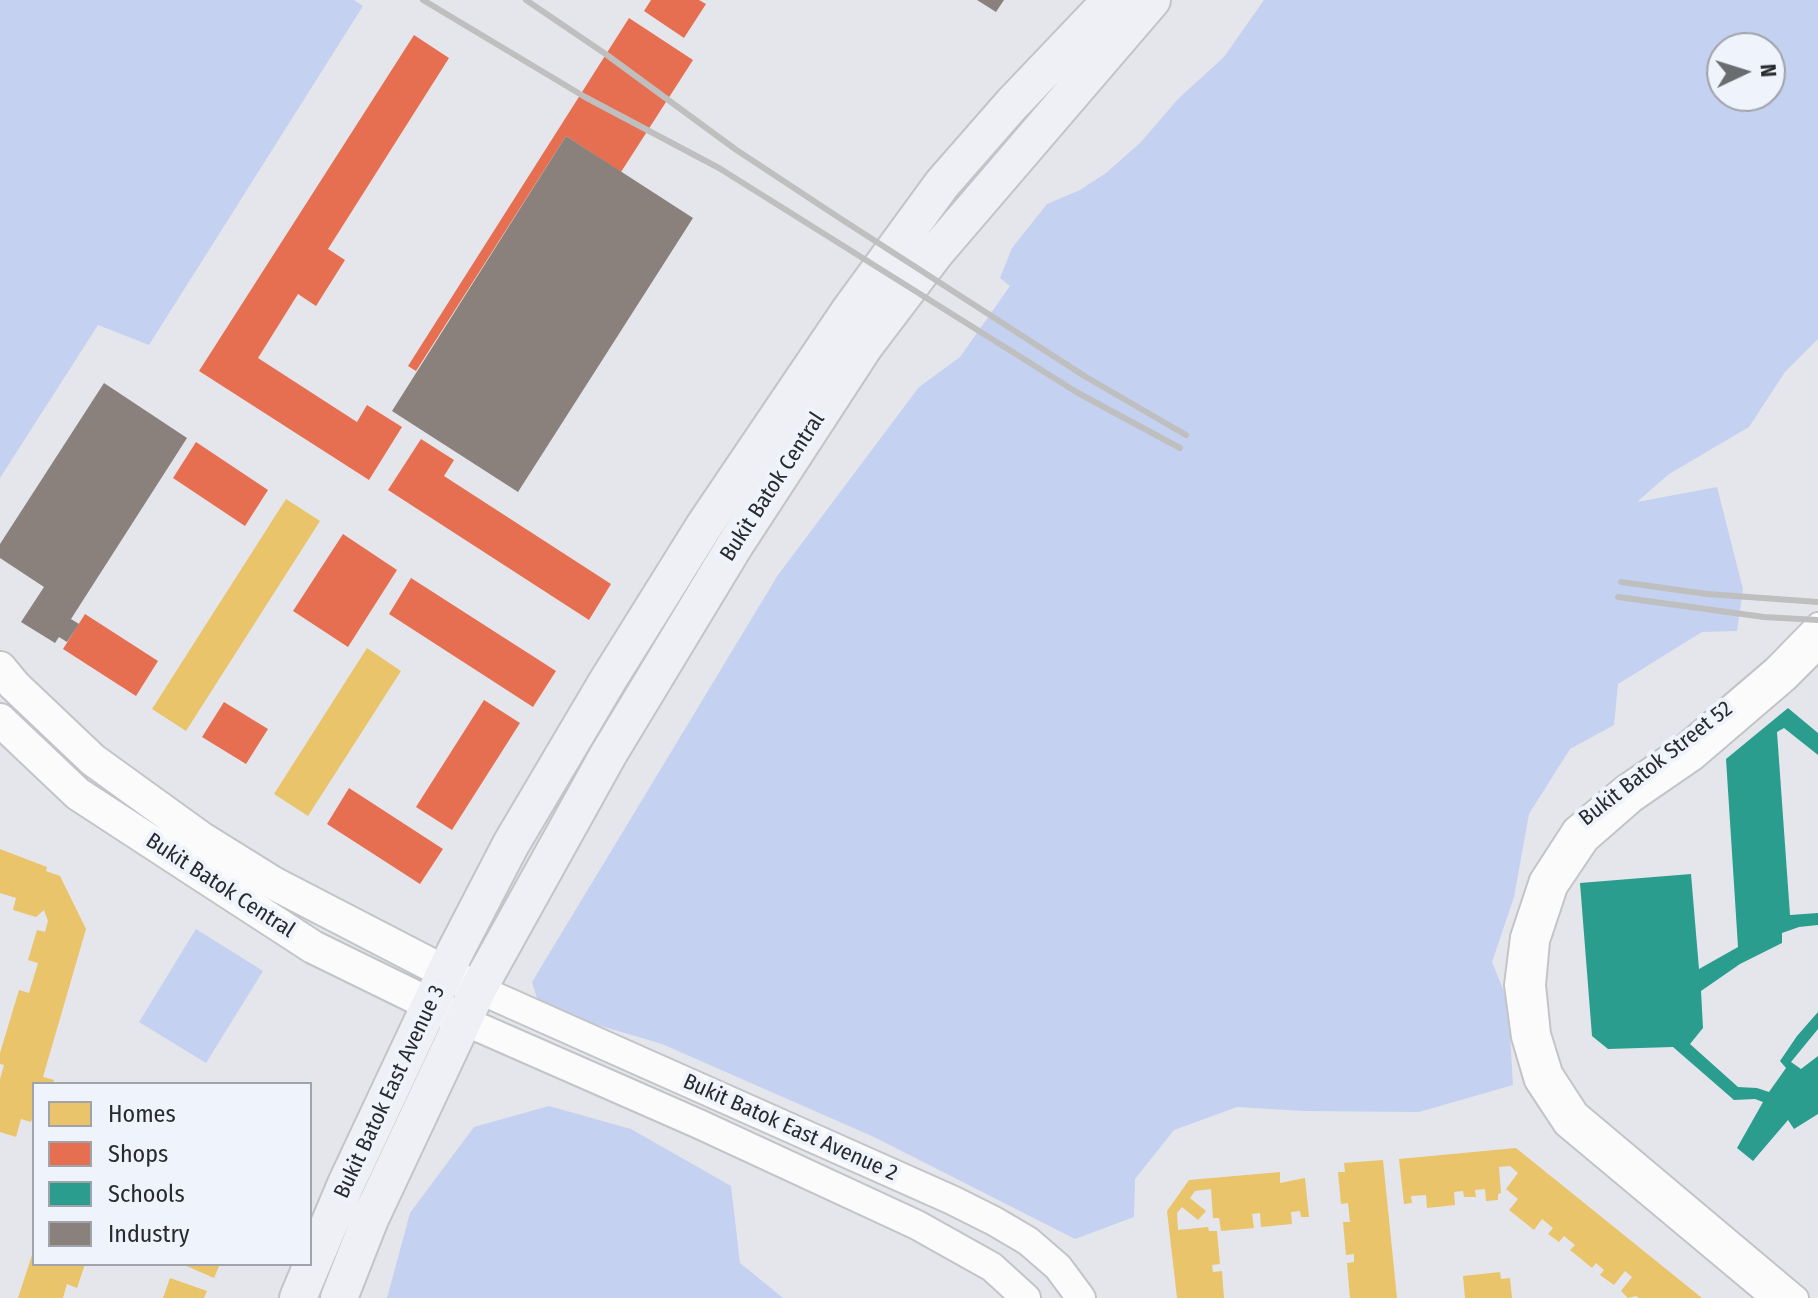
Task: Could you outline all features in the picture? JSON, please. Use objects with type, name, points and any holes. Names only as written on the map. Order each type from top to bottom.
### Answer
[{"type":"main road","name":"Bukit Batok Central","points":[[454,997],[511,844],[608,680],[737,475],[850,310],[942,184],[1012,104],[1111,0]]},
{"type":"main road","name":"Bukit Batok Central","points":[[454,997],[608,755],[735,545],[864,347],[936,252],[1152,0]]},
{"type":"main road","name":"Bukit Batok Central","points":[[0,668],[93,760],[201,838],[454,997]]},
{"type":"main road","name":"Bukit Batok Central","points":[[0,720],[78,794],[313,947],[454,997]]},
{"type":"main road","name":"Bukit Batok East Avenue 3","points":[[312,1265],[346,1184],[454,997]]},
{"type":"main road","name":"Bukit Batok East Avenue 3","points":[[339,1298],[454,997]]},
{"type":"main road","name":"Bukit Batok East Avenue 3","points":[[298,1298],[311,1266]]},
{"type":"street","name":"Bukit Batok Street 52","points":[[1772,1298],[1565,1125],[1536,1081],[1523,1037],[1516,985],[1522,937],[1541,880],[1574,829],[1624,787],[1685,745],[1775,668],[1818,624]]},
{"type":"street","name":"Bukit Batok Street 52","points":[[1797,1298],[1577,1113],[1551,1073],[1539,1034],[1534,985],[1538,941],[1556,887],[1587,841],[1634,800],[1695,758],[1786,680],[1818,648]]},
{"type":"street","name":"Bukit Batok East Avenue 2","points":[[454,997],[699,1124],[917,1225],[992,1267],[1026,1298]]},
{"type":"street","name":"Bukit Batok East Avenue 2","points":[[454,997],[938,1193],[1028,1241],[1058,1267],[1081,1298]]},
{"type":"shaded area","points":[[0,0],[354,0],[363,6],[149,345],[98,325],[0,478]]},
{"type":"shaded area","points":[[1264,0],[1818,0],[1818,339],[1785,372],[1749,427],[1669,474],[1637,502],[1717,487],[1743,589],[1737,631],[1702,632],[1618,684],[1614,725],[1570,749],[1529,814],[1514,897],[1492,962],[1508,1001],[1513,1085],[1419,1112],[1237,1107],[1174,1130],[1135,1179],[1134,1217],[1075,1239],[874,1137],[662,1044],[540,1008],[532,982],[778,575],[919,387],[960,357],[1010,286],[1000,278],[1012,248],[1047,204],[1080,190],[1106,173],[1141,142],[1178,99],[1224,57]]},
{"type":"shaded area","points":[[196,929],[263,971],[206,1063],[139,1022]]},
{"type":"shaded area","points":[[549,1106],[631,1129],[731,1186],[740,1263],[783,1298],[387,1298],[410,1213],[474,1127]]},
{"type":"building: Homes","points":[[286,499],[320,521],[186,731],[152,709]]},
{"type":"building: Homes","points":[[367,648],[401,671],[308,816],[274,794]]},
{"type":"building: Homes","points":[[0,849],[47,867],[46,871],[60,876],[86,929],[43,1077],[54,1082],[32,1082],[31,1122],[21,1119],[16,1137],[0,1132],[0,1079],[4,1065],[0,1064],[0,1053],[19,990],[29,993],[38,963],[28,960],[37,930],[45,932],[48,921],[44,910],[36,917],[13,910],[16,898],[0,893]]},
{"type":"building: Homes","points":[[1516,1148],[1702,1298],[1628,1298],[1621,1291],[1632,1277],[1625,1271],[1614,1285],[1600,1275],[1604,1270],[1596,1263],[1592,1268],[1570,1250],[1575,1245],[1564,1236],[1559,1242],[1548,1234],[1553,1228],[1542,1219],[1534,1230],[1509,1210],[1518,1199],[1506,1189],[1518,1173],[1510,1166],[1499,1167],[1501,1193],[1498,1200],[1486,1201],[1485,1189],[1475,1190],[1476,1197],[1464,1197],[1463,1191],[1454,1192],[1455,1205],[1427,1208],[1426,1195],[1411,1196],[1412,1203],[1404,1204],[1399,1159]]},
{"type":"building: Homes","points":[[1383,1160],[1397,1298],[1350,1298],[1347,1263],[1354,1262],[1354,1254],[1346,1255],[1343,1222],[1350,1222],[1348,1203],[1341,1204],[1338,1172],[1345,1172],[1344,1163]]},
{"type":"building: Homes","points":[[1280,1172],[1280,1183],[1305,1178],[1309,1217],[1301,1217],[1300,1211],[1291,1212],[1292,1224],[1261,1227],[1260,1213],[1252,1214],[1254,1228],[1221,1231],[1219,1218],[1213,1218],[1211,1189],[1195,1191],[1190,1198],[1206,1211],[1198,1220],[1182,1207],[1177,1213],[1178,1230],[1208,1227],[1209,1231],[1217,1231],[1220,1264],[1212,1265],[1213,1272],[1222,1271],[1224,1298],[1177,1298],[1167,1211],[1189,1180]]},
{"type":"building: Homes","points":[[32,1255],[32,1266],[84,1266],[77,1288],[67,1284],[63,1298],[18,1298]]},
{"type":"building: Homes","points":[[187,1266],[219,1266],[214,1278]]},
{"type":"building: Homes","points":[[1500,1272],[1501,1279],[1510,1278],[1512,1298],[1465,1298],[1463,1276]]},
{"type":"building: Homes","points":[[170,1278],[207,1291],[204,1298],[163,1298]]},
{"type":"building: Shops","points":[[651,0],[699,0],[706,4],[684,38],[644,11]]},
{"type":"building: Shops","points":[[629,18],[693,60],[621,172],[566,136],[416,371],[408,366]]},
{"type":"building: Shops","points":[[414,35],[449,58],[328,249],[345,260],[316,306],[298,294],[258,358],[357,422],[367,405],[402,427],[369,480],[199,371]]},
{"type":"building: Shops","points":[[421,439],[454,460],[444,476],[611,584],[589,620],[388,490]]},
{"type":"building: Shops","points":[[196,442],[268,490],[245,526],[173,478]]},
{"type":"building: Shops","points":[[343,534],[397,570],[348,647],[293,611]]},
{"type":"building: Shops","points":[[411,578],[556,671],[533,707],[389,614]]},
{"type":"building: Shops","points":[[85,614],[158,661],[136,696],[63,649]]},
{"type":"building: Shops","points":[[484,700],[520,723],[452,830],[416,807]]},
{"type":"building: Shops","points":[[224,702],[268,729],[246,764],[202,737]]},
{"type":"building: Shops","points":[[349,788],[443,849],[420,884],[327,824]]},
{"type":"building: Schools","points":[[1788,708],[1818,733],[1818,755],[1784,728],[1777,732],[1790,915],[1818,913],[1818,925],[1782,933],[1782,943],[1740,964],[1701,991],[1703,1028],[1690,1044],[1738,1087],[1769,1092],[1786,1068],[1780,1061],[1818,1012],[1818,1029],[1791,1062],[1801,1069],[1818,1056],[1818,1114],[1794,1129],[1788,1120],[1753,1161],[1737,1148],[1763,1102],[1755,1099],[1734,1100],[1673,1047],[1608,1049],[1592,1036],[1580,883],[1691,874],[1699,969],[1738,947],[1726,759]]},
{"type":"building: Industry","points":[[977,0],[1004,0],[996,12]]},
{"type":"building: Industry","points":[[566,136],[693,218],[518,492],[392,411]]},
{"type":"building: Industry","points":[[104,383],[187,438],[71,619],[79,624],[67,642],[59,637],[55,643],[21,622],[44,587],[0,558],[0,544]]},
{"type":"railway","points":[[423,0],[585,97],[719,168],[1078,393],[1180,448]]},
{"type":"railway","points":[[526,0],[735,149],[838,217],[1086,377],[1186,435]]},
{"type":"railway","points":[[1621,582],[1707,594],[1818,602]]},
{"type":"railway","points":[[1618,597],[1764,617],[1818,620]]}]
